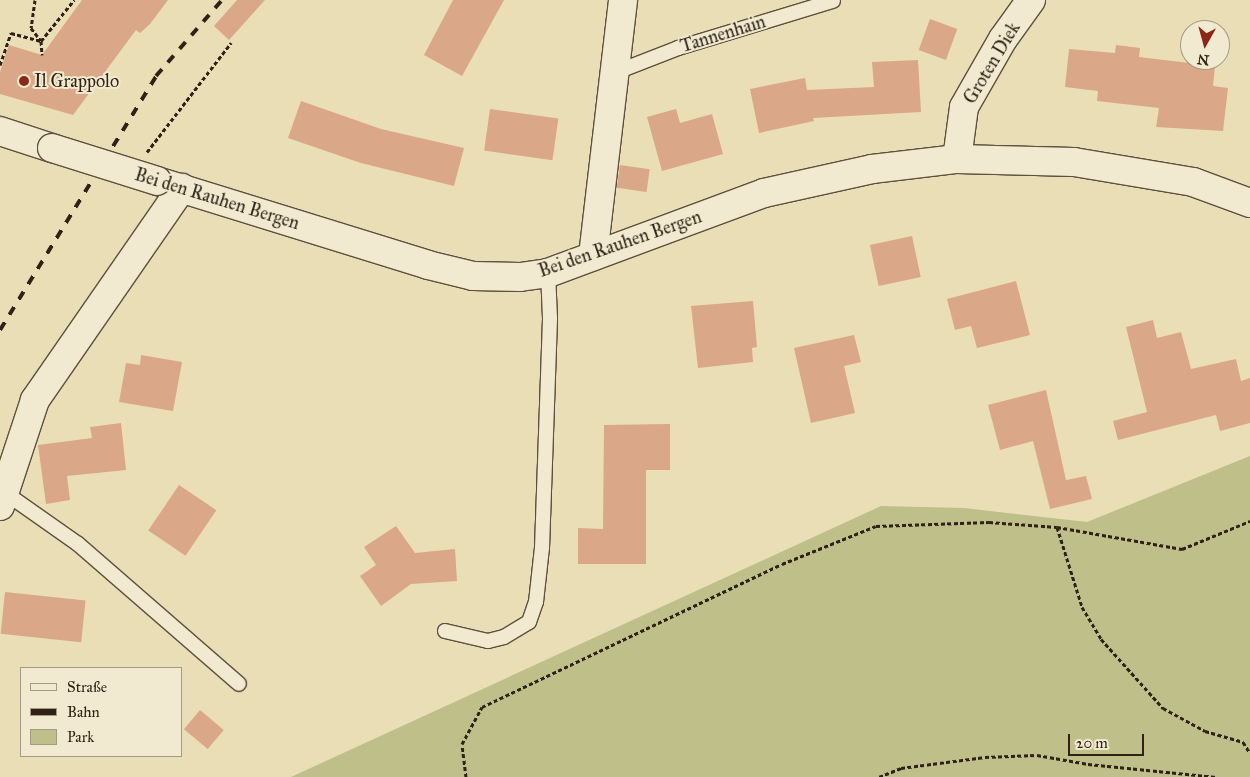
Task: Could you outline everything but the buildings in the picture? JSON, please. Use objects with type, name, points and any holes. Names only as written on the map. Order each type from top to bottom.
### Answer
[{"type":"street","points":[[593,256],[623,0]]},
{"type":"street","name":"Groten Diek","points":[[956,159],[964,107],[1003,39],[1031,0]]},
{"type":"street","name":"Bei den Rauhen Bergen","points":[[0,131],[169,185],[473,276],[520,278],[548,273],[764,193],[872,169],[956,159],[1074,162],[1192,182],[1250,203]]},
{"type":"street","points":[[2,499],[34,400],[169,185]]},
{"type":"lane","name":"Tannenhain","points":[[614,73],[678,48],[833,1]]},
{"type":"lane","points":[[445,631],[488,641],[504,637],[529,622],[536,602],[544,490],[550,318],[548,273]]},
{"type":"lane","points":[[2,499],[78,544],[239,684]]},
{"type":"path","points":[[35,0],[31,28],[41,41],[42,55]]},
{"type":"path","points":[[41,41],[74,0]]},
{"type":"path","points":[[0,65],[11,33],[41,41]]},
{"type":"path","points":[[158,134],[231,44]]},
{"type":"path","points":[[466,777],[462,744],[482,707],[782,564],[876,526],[989,522],[1057,527],[1182,549],[1250,520]]},
{"type":"path","points":[[1057,527],[1082,607],[1101,639],[1163,708],[1205,731],[1243,742],[1250,753]]},
{"type":"path","points":[[879,777],[901,768],[985,757],[1037,755],[1097,766],[1216,777]]},
{"type":"green space","points":[[1250,456],[1250,777],[291,777],[881,506],[964,508],[1087,522]]},
{"type":"railway","points":[[0,330],[156,76],[222,0]]},
{"type":"place","name":"Il Grappolo","points":[[24,81]]}]
